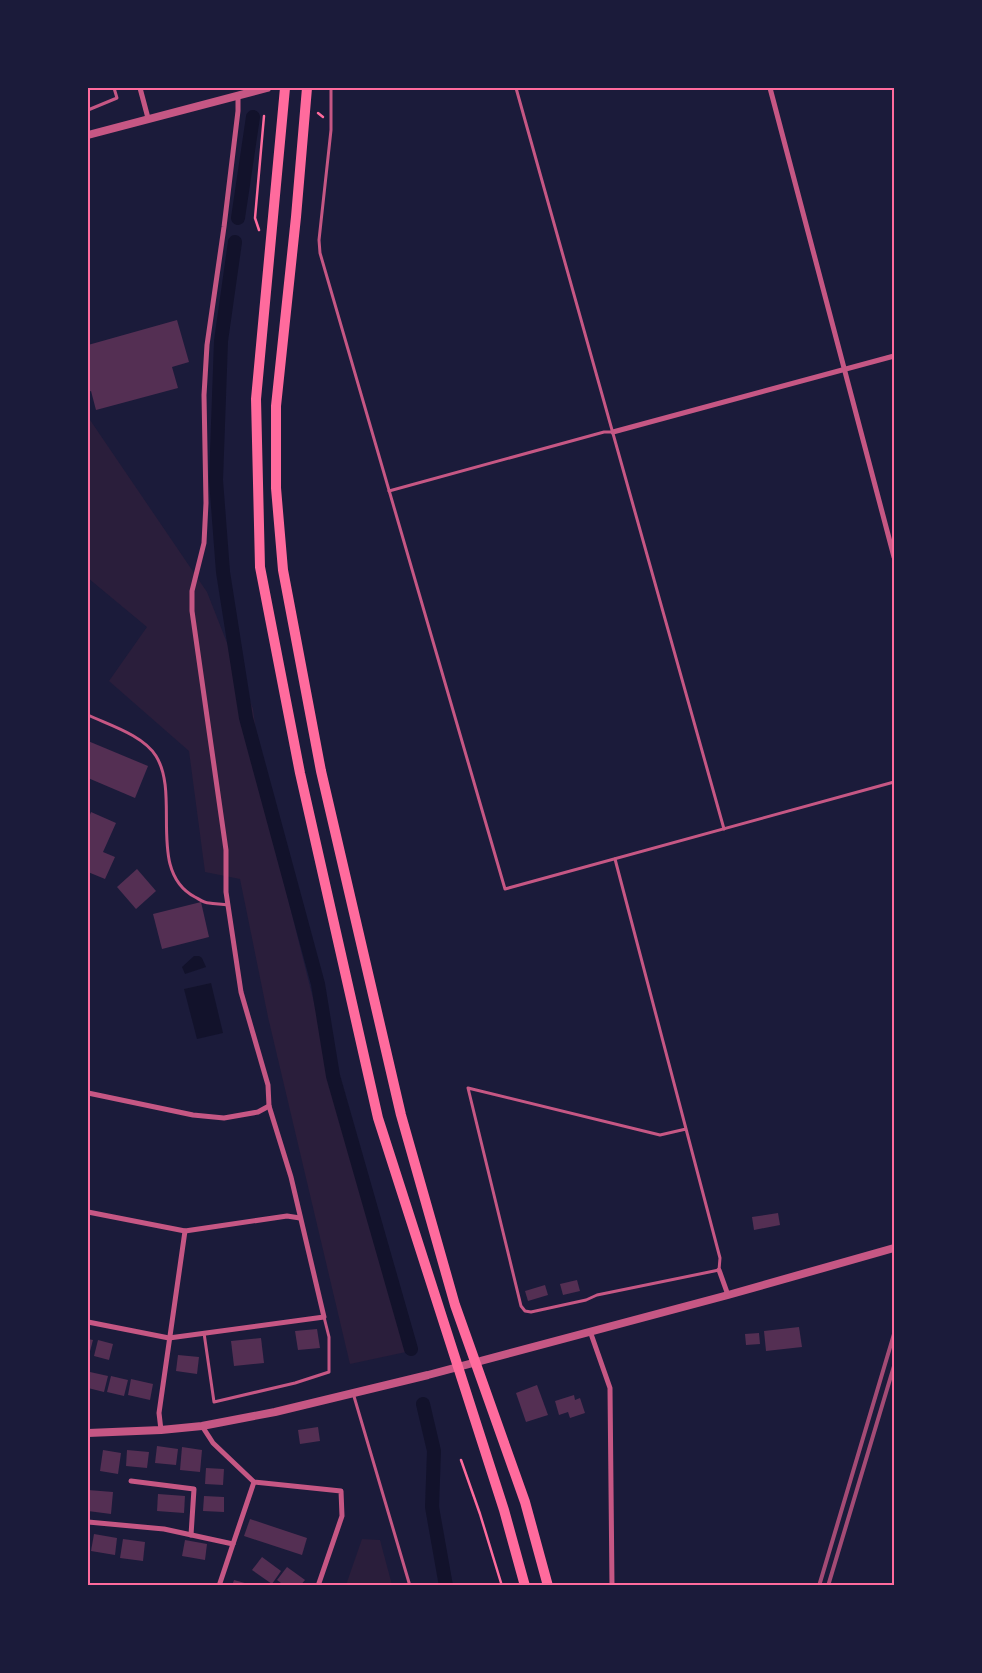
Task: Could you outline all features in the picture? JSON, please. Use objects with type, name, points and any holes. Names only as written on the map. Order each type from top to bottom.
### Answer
[{"type":"highway","points":[[285,88],[256,399],[260,567],[300,773],[378,1118],[504,1510],[525,1586]]},
{"type":"highway","points":[[307,88],[276,406],[276,488],[283,570],[321,771],[401,1115],[455,1305],[525,1502],[548,1586]]},
{"type":"street","points":[[140,88],[148,118]]},
{"type":"street","points":[[88,135],[267,88]]},
{"type":"street","points":[[770,88],[894,557]]},
{"type":"street","points":[[88,1322],[169,1338],[324,1317],[290,1177],[269,1106],[268,1085],[241,992],[226,892],[226,850],[192,611],[192,591],[204,544],[206,502],[204,395],[207,345],[225,217],[238,111],[238,96]]},
{"type":"street","points":[[613,432],[894,356]]},
{"type":"street","points":[[88,1093],[193,1115],[224,1118],[258,1112],[269,1106]]},
{"type":"street","points":[[88,1212],[186,1231],[287,1216],[300,1218]]},
{"type":"street","points":[[161,1430],[159,1413],[186,1231]]},
{"type":"street","points":[[88,1433],[202,1426],[276,1412],[428,1375],[728,1295],[894,1248]]},
{"type":"street","points":[[719,1270],[728,1295]]},
{"type":"street","points":[[590,1331],[610,1388],[612,1586]]},
{"type":"street","points":[[202,1426],[213,1443],[254,1482],[341,1490],[342,1516],[318,1586]]},
{"type":"street","points":[[131,1481],[194,1489],[191,1535]]},
{"type":"street","points":[[219,1586],[254,1482]]},
{"type":"street","points":[[88,1522],[164,1529],[233,1544]]},
{"type":"lane","points":[[88,110],[116,98],[114,88]]},
{"type":"lane","points":[[331,88],[332,130],[319,240],[320,253],[505,889],[894,782]]},
{"type":"lane","points":[[516,88],[724,830]]},
{"type":"lane","points":[[389,491],[604,432],[613,432]]},
{"type":"lane","points":[[88,715],[141,740],[155,754],[164,774],[167,849],[172,870],[185,892],[207,903],[228,905]]},
{"type":"lane","points":[[615,859],[720,1258],[719,1270],[597,1295],[586,1300],[531,1312],[525,1311],[521,1306],[468,1088],[660,1135],[686,1129]]},
{"type":"lane","points":[[204,1333],[214,1402],[295,1383],[328,1372],[329,1337],[324,1317]]},
{"type":"lane","points":[[353,1393],[410,1586]]},
{"type":"path","points":[[259,230],[255,218],[264,116]]},
{"type":"path","points":[[461,1460],[502,1586]]},
{"type":"shaded area","points":[[88,417],[207,592],[253,709],[267,815],[361,1190],[406,1352],[350,1364],[268,1017],[240,879],[205,872],[189,751],[109,681],[147,627],[88,578]]},
{"type":"shaded area","points":[[194,956],[202,958],[206,967],[185,974],[182,967]]},
{"type":"shaded area","points":[[211,983],[223,1033],[197,1039],[184,989]]},
{"type":"shaded area","points":[[362,1539],[380,1540],[392,1585],[346,1585]]},
{"type":"building","points":[[177,320],[189,362],[172,367],[178,388],[96,410],[91,391],[88,392],[88,345]]},
{"type":"building","points":[[88,741],[148,766],[135,798],[88,778]]},
{"type":"building","points":[[91,812],[116,823],[103,852],[115,857],[105,879],[88,872],[88,820]]},
{"type":"building","points":[[137,869],[156,891],[136,909],[117,887]]},
{"type":"building","points":[[201,902],[209,937],[162,949],[153,914]]},
{"type":"building","points":[[778,1213],[780,1225],[754,1230],[752,1217]]},
{"type":"building","points":[[577,1280],[580,1291],[563,1295],[560,1284]]},
{"type":"building","points":[[545,1285],[548,1295],[528,1301],[525,1291]]},
{"type":"building","points":[[799,1327],[802,1347],[766,1351],[764,1331]]},
{"type":"building","points":[[317,1329],[320,1348],[298,1350],[295,1331]]},
{"type":"building","points":[[759,1333],[760,1344],[746,1345],[745,1334]]},
{"type":"building","points":[[261,1338],[264,1363],[234,1366],[231,1341]]},
{"type":"building","points":[[88,1339],[93,1340],[89,1355],[88,1355]]},
{"type":"building","points":[[98,1340],[113,1344],[109,1360],[94,1356]]},
{"type":"building","points":[[178,1355],[199,1357],[197,1374],[176,1371]]},
{"type":"building","points":[[90,1372],[108,1376],[104,1392],[88,1388]]},
{"type":"building","points":[[111,1376],[128,1380],[124,1396],[107,1392]]},
{"type":"building","points":[[131,1379],[153,1384],[150,1400],[128,1395]]},
{"type":"building","points":[[537,1385],[548,1415],[526,1422],[516,1393]]},
{"type":"building","points":[[574,1395],[575,1400],[580,1398],[585,1413],[570,1418],[568,1412],[559,1415],[555,1401]]},
{"type":"building","points":[[318,1427],[320,1441],[300,1444],[298,1430]]},
{"type":"building","points":[[157,1446],[178,1449],[176,1465],[155,1463]]},
{"type":"building","points":[[182,1447],[202,1450],[200,1472],[180,1470]]},
{"type":"building","points":[[103,1450],[121,1453],[118,1474],[100,1471]]},
{"type":"building","points":[[127,1450],[149,1452],[147,1468],[126,1466]]},
{"type":"building","points":[[206,1468],[224,1469],[223,1485],[205,1484]]},
{"type":"building","points":[[88,1490],[113,1492],[111,1514],[88,1511]]},
{"type":"building","points":[[158,1494],[185,1496],[184,1513],[157,1511]]},
{"type":"building","points":[[204,1496],[224,1497],[224,1512],[203,1511]]},
{"type":"building","points":[[250,1519],[307,1538],[302,1555],[244,1536]]},
{"type":"building","points":[[94,1534],[117,1538],[115,1555],[91,1551]]},
{"type":"building","points":[[123,1539],[145,1542],[143,1561],[120,1558]]},
{"type":"building","points":[[185,1540],[207,1544],[205,1560],[182,1556]]},
{"type":"building","points":[[262,1557],[281,1571],[272,1584],[252,1570]]},
{"type":"building","points":[[287,1567],[305,1580],[300,1586],[285,1586],[277,1580]]},
{"type":"building","points":[[234,1580],[252,1585],[252,1586],[232,1586]]},
{"type":"waterway","points":[[238,218],[253,117]]},
{"type":"waterway","points":[[235,242],[221,341],[216,480],[223,572],[246,718],[318,984],[333,1076],[411,1349]]},
{"type":"waterway","points":[[423,1404],[434,1451],[432,1507],[446,1586]]},
{"type":"railway","points":[[819,1586],[894,1334]]},
{"type":"railway","points":[[828,1586],[894,1366]]}]
